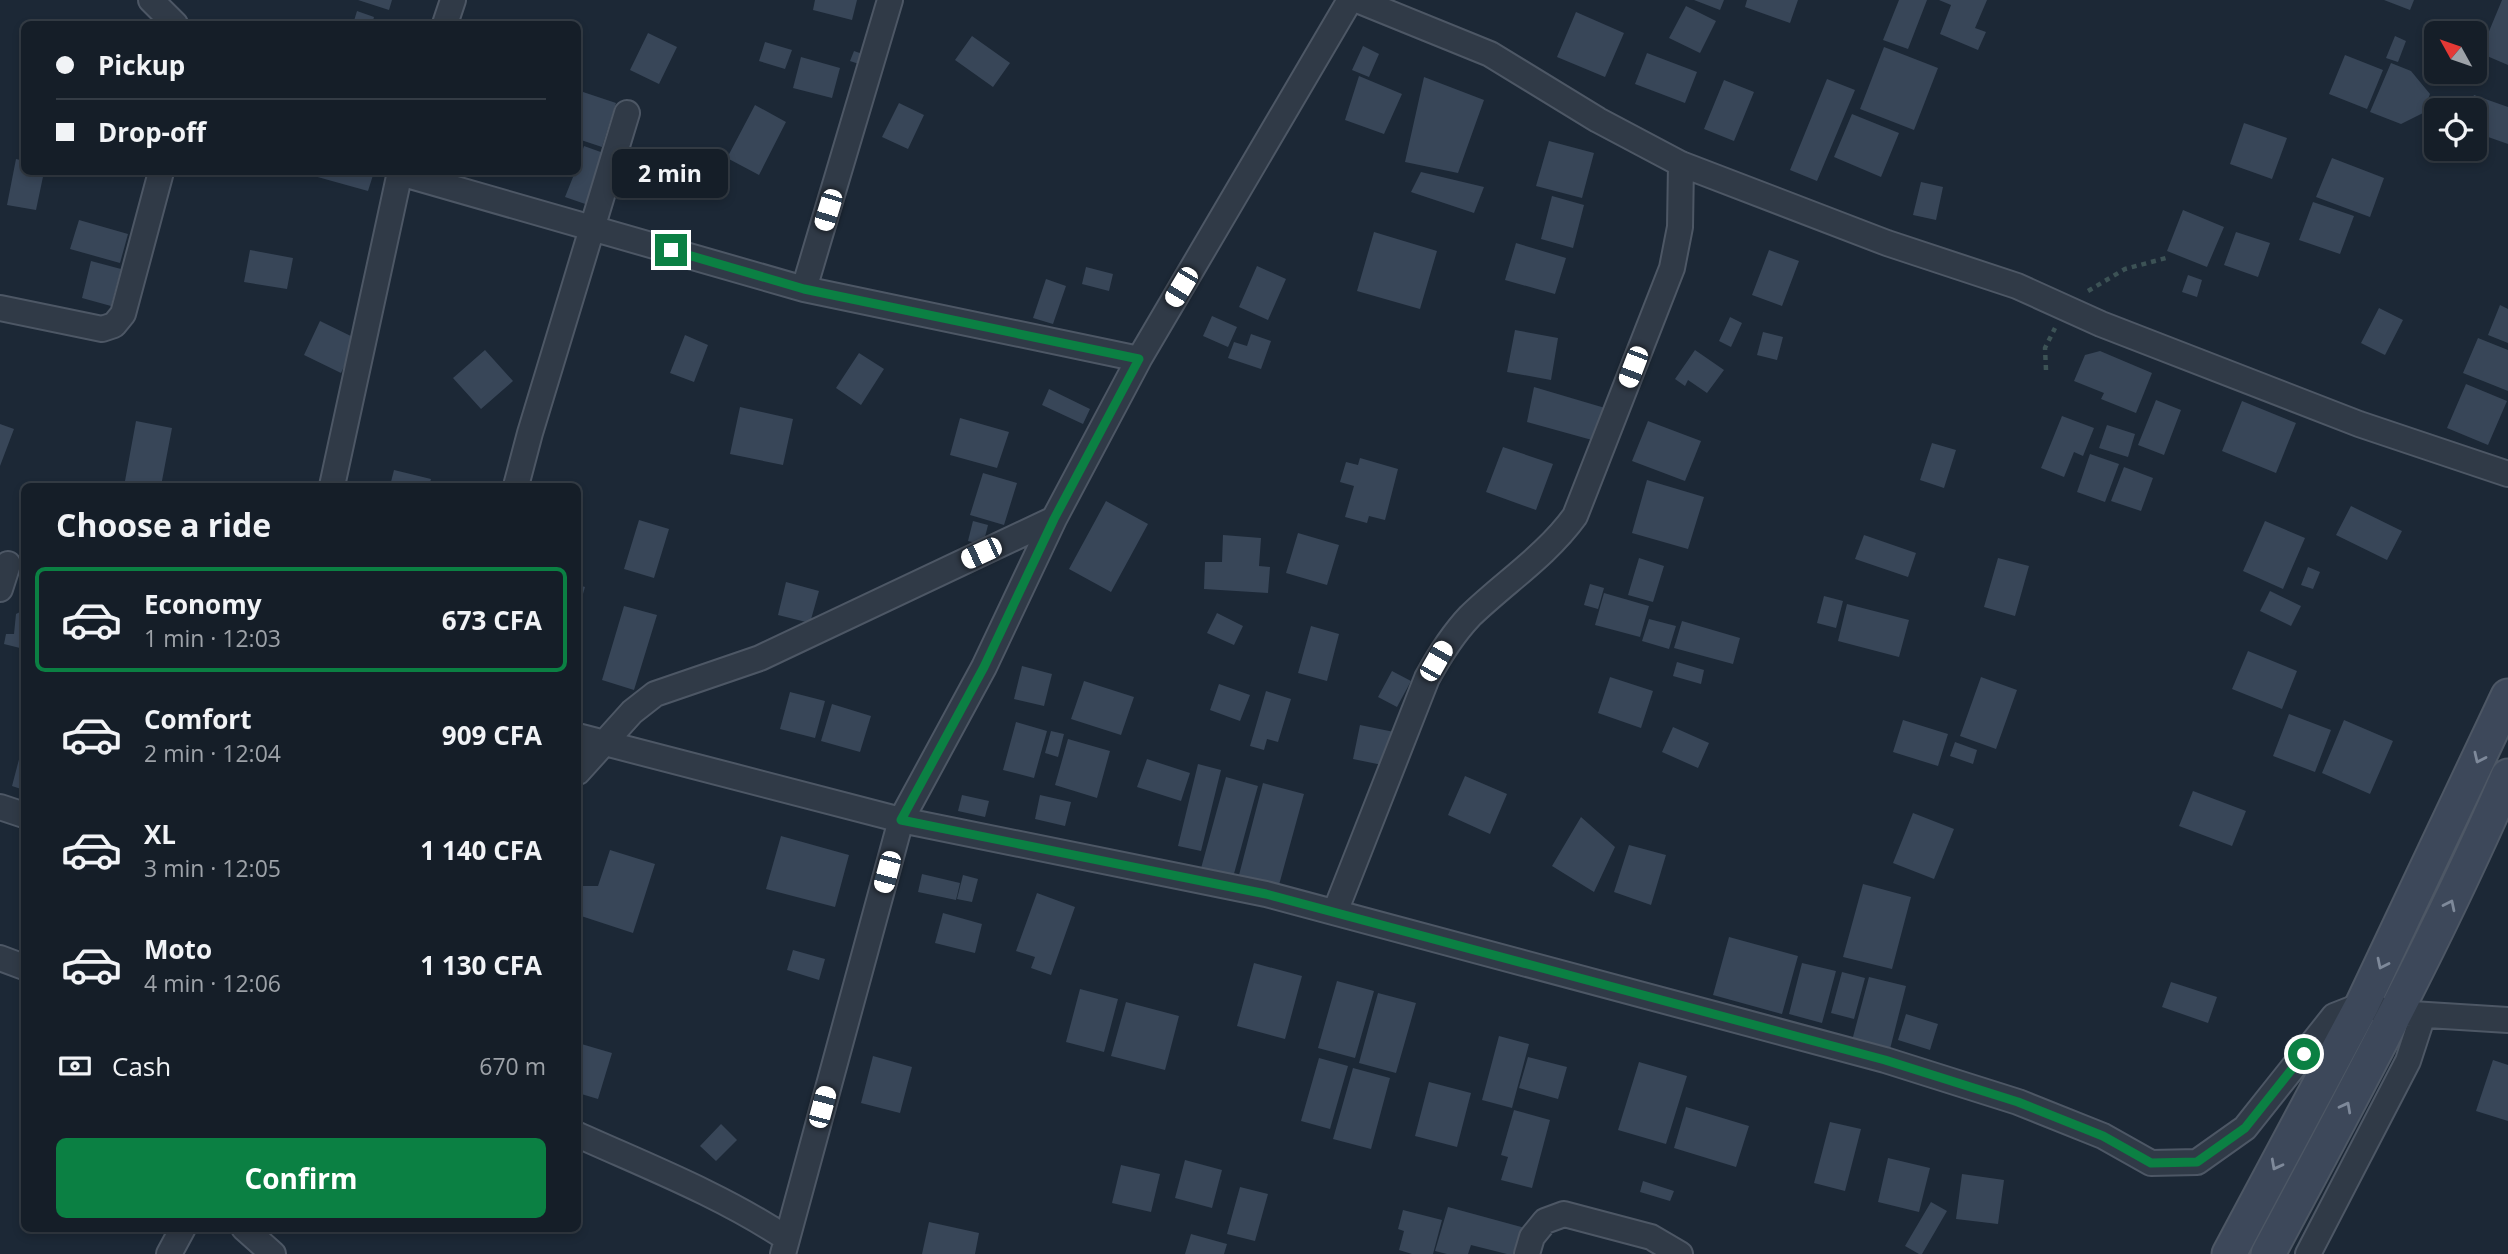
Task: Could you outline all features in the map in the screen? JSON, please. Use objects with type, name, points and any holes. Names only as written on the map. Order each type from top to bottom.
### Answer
[{"type":"main road","points":[[2229,1254],[2362,1005],[2508,696]]},
{"type":"main road","points":[[2268,1254],[2409,1014],[2508,776]]},
{"type":"street","points":[[151,0],[172,21]]},
{"type":"street","points":[[446,21],[453,0]]},
{"type":"street","points":[[804,289],[890,0]]},
{"type":"street","points":[[581,1136],[749,1214],[785,1246],[901,820],[984,667],[1054,519],[1139,359],[1350,0]]},
{"type":"street","points":[[1357,0],[1490,54],[1598,120],[1681,164],[1887,243],[2017,286],[2101,324],[2359,424],[2508,474]]},
{"type":"street","points":[[517,483],[627,113]]},
{"type":"street","points":[[1335,912],[1427,678],[1446,644],[1469,617],[1559,539],[1575,516],[1672,268],[1679,227],[1681,164]]},
{"type":"street","points":[[0,308],[102,329],[114,325],[123,314],[160,175]]},
{"type":"street","points":[[333,483],[399,175]]},
{"type":"street","points":[[410,175],[804,289],[1139,359]]},
{"type":"street","points":[[581,769],[632,712],[655,694],[760,658],[1054,519]]},
{"type":"street","points":[[0,589],[11,565]]},
{"type":"street","points":[[581,737],[901,820],[1266,894],[1885,1060],[2018,1102],[2103,1136],[2151,1163],[2197,1162],[2245,1128],[2334,1016],[2362,1005],[2409,1014],[2508,1020]]},
{"type":"street","points":[[0,807],[21,814]]},
{"type":"street","points":[[0,958],[21,966]]},
{"type":"street","points":[[2308,1254],[2409,1061],[2409,1014]]},
{"type":"street","points":[[1527,1254],[1532,1237],[1545,1221],[1564,1214],[1651,1237],[1680,1254]]},
{"type":"street","points":[[169,1254],[181,1232]]},
{"type":"street","points":[[248,1232],[273,1254]]},
{"type":"building","points":[[358,0],[392,0],[389,10]]},
{"type":"building","points":[[815,0],[857,0],[852,20],[813,10]]},
{"type":"building","points":[[1694,0],[1724,0],[1720,10]]},
{"type":"building","points":[[1747,0],[1798,0],[1790,23],[1745,7]]},
{"type":"building","points":[[1899,0],[1927,0],[1908,49],[1883,40]]},
{"type":"building","points":[[1939,0],[1987,0],[1975,28],[1986,32],[1978,50],[1940,34],[1951,5]]},
{"type":"building","points":[[2384,0],[2414,0],[2410,10]]},
{"type":"building","points":[[2502,0],[2508,0],[2508,65],[2487,56],[2487,36]]},
{"type":"building","points":[[1686,6],[1716,21],[1700,53],[1669,38]]},
{"type":"building","points":[[357,11],[374,17],[373,21],[354,21]]},
{"type":"building","points":[[1576,12],[1624,33],[1605,77],[1557,57]]},
{"type":"building","points":[[648,33],[677,47],[659,84],[630,70]]},
{"type":"building","points":[[972,36],[1010,63],[993,87],[955,60]]},
{"type":"building","points":[[2395,36],[2406,41],[2398,62],[2386,58]]},
{"type":"building","points":[[765,42],[792,50],[785,69],[759,61]]},
{"type":"building","points":[[1363,46],[1379,54],[1369,77],[1352,70]]},
{"type":"building","points":[[1884,47],[1938,68],[1914,130],[1860,109]]},
{"type":"building","points":[[854,51],[868,56],[865,66],[850,61]]},
{"type":"building","points":[[1647,53],[1697,72],[1685,103],[1635,84]]},
{"type":"building","points":[[2345,55],[2383,70],[2367,109],[2329,94]]},
{"type":"building","points":[[801,57],[840,68],[832,98],[793,88]]},
{"type":"building","points":[[2391,63],[2411,71],[2430,94],[2429,98],[2424,98],[2423,113],[2401,124],[2370,112]]},
{"type":"building","points":[[1359,76],[1402,94],[1384,134],[1345,120]]},
{"type":"building","points":[[1424,77],[1484,100],[1458,173],[1405,162]]},
{"type":"building","points":[[1827,79],[1855,90],[1817,181],[1790,170]]},
{"type":"building","points":[[1724,80],[1754,92],[1734,141],[1704,129]]},
{"type":"building","points":[[583,92],[616,103],[602,147],[581,140]]},
{"type":"building","points":[[2487,100],[2508,107],[2508,144],[2487,137]]},
{"type":"building","points":[[899,103],[924,115],[908,149],[882,137]]},
{"type":"building","points":[[755,105],[786,122],[759,175],[727,158]]},
{"type":"building","points":[[1852,114],[1899,133],[1881,177],[1834,157]]},
{"type":"building","points":[[2244,123],[2287,138],[2272,179],[2230,164]]},
{"type":"building","points":[[1549,141],[1594,153],[1582,198],[1536,186]]},
{"type":"building","points":[[584,146],[609,155],[591,206],[565,197],[574,175],[581,175]]},
{"type":"building","points":[[2332,158],[2384,178],[2370,217],[2316,197]]},
{"type":"building","points":[[16,159],[21,160],[21,175],[43,175],[36,210],[7,205]]},
{"type":"building","points":[[1421,172],[1484,187],[1474,213],[1411,192]]},
{"type":"building","points":[[314,175],[373,175],[368,191]]},
{"type":"building","points":[[1921,182],[1943,187],[1936,220],[1913,215]]},
{"type":"building","points":[[1552,196],[1584,205],[1573,248],[1541,239]]},
{"type":"building","points":[[2313,202],[2354,216],[2340,254],[2299,240]]},
{"type":"building","points":[[2183,210],[2224,227],[2207,267],[2167,251]]},
{"type":"building","points":[[79,220],[128,234],[120,263],[70,249]]},
{"type":"building","points":[[1374,232],[1437,251],[1420,309],[1357,291]]},
{"type":"building","points":[[2236,232],[2270,243],[2258,277],[2224,265]]},
{"type":"building","points":[[1516,243],[1566,258],[1555,294],[1505,280]]},
{"type":"building","points":[[250,250],[293,258],[287,289],[244,282]]},
{"type":"building","points":[[1769,250],[1799,261],[1782,306],[1752,295]]},
{"type":"building","points":[[91,261],[121,269],[111,306],[82,298]]},
{"type":"building","points":[[1257,266],[1286,279],[1268,320],[1239,307]]},
{"type":"building","points":[[1086,267],[1113,274],[1109,291],[1082,284]]},
{"type":"building","points":[[2188,275],[2202,280],[2197,297],[2182,292]]},
{"type":"building","points":[[1046,279],[1066,286],[1053,324],[1033,318]]},
{"type":"building","points":[[2500,305],[2508,309],[2508,343],[2488,335]]},
{"type":"building","points":[[2379,308],[2403,320],[2385,355],[2361,343]]},
{"type":"building","points":[[1212,316],[1237,327],[1228,347],[1203,336]]},
{"type":"building","points":[[1730,317],[1742,323],[1731,347],[1719,341]]},
{"type":"building","points":[[320,321],[357,339],[341,373],[304,355]]},
{"type":"building","points":[[1515,330],[1558,338],[1551,380],[1507,372]]},
{"type":"building","points":[[1763,332],[1783,337],[1777,360],[1757,355]]},
{"type":"building","points":[[1251,334],[1271,341],[1261,369],[1228,358],[1234,342],[1247,346]]},
{"type":"building","points":[[685,335],[708,345],[694,382],[670,373]]},
{"type":"building","points":[[2478,338],[2508,350],[2508,391],[2463,373]]},
{"type":"building","points":[[485,350],[513,381],[481,409],[453,378]]},
{"type":"building","points":[[1695,350],[1724,370],[1707,393],[1688,380],[1685,386],[1675,379]]},
{"type":"building","points":[[2100,351],[2152,373],[2136,413],[2101,399],[2104,393],[2074,381],[2085,355]]},
{"type":"building","points":[[859,353],[884,369],[861,405],[836,388]]},
{"type":"building","points":[[2466,384],[2507,401],[2488,445],[2447,428]]},
{"type":"building","points":[[1534,387],[1605,408],[1592,440],[1527,422]]},
{"type":"building","points":[[1049,389],[1090,409],[1083,424],[1042,405]]},
{"type":"building","points":[[2156,400],[2181,410],[2164,455],[2138,445]]},
{"type":"building","points":[[2242,401],[2296,423],[2276,473],[2222,451]]},
{"type":"building","points":[[740,407],[793,419],[783,465],[730,454]]},
{"type":"building","points":[[2062,416],[2094,428],[2083,456],[2074,452],[2064,477],[2041,468]]},
{"type":"building","points":[[960,418],[1009,432],[997,468],[950,455]]},
{"type":"building","points":[[136,421],[172,428],[162,483],[125,481]]},
{"type":"building","points":[[1648,421],[1701,441],[1685,481],[1632,461]]},
{"type":"building","points":[[0,424],[14,429],[0,466]]},
{"type":"building","points":[[2107,425],[2135,434],[2128,457],[2099,448]]},
{"type":"building","points":[[1932,443],[1956,450],[1944,488],[1920,480]]},
{"type":"building","points":[[1503,447],[1553,464],[1536,510],[1486,492]]},
{"type":"building","points":[[2090,454],[2119,464],[2105,502],[2077,492]]},
{"type":"building","points":[[1360,458],[1398,469],[1385,520],[1369,516],[1367,523],[1345,517],[1354,486],[1340,482],[1346,462],[1358,465]]},
{"type":"building","points":[[2124,467],[2153,478],[2141,511],[2111,501]]},
{"type":"building","points":[[394,470],[431,479],[430,483],[391,483]]},
{"type":"building","points":[[983,473],[1017,483],[1004,525],[970,515]]},
{"type":"building","points":[[1647,480],[1704,497],[1688,549],[1632,533]]},
{"type":"building","points":[[1106,501],[1148,524],[1111,592],[1069,569]]},
{"type":"building","points":[[2351,506],[2402,531],[2387,560],[2336,535]]},
{"type":"building","points":[[639,520],[669,529],[654,578],[624,569]]},
{"type":"building","points":[[973,521],[988,525],[983,545],[968,541]]},
{"type":"building","points":[[2265,521],[2305,538],[2283,589],[2243,571]]},
{"type":"building","points":[[1298,533],[1339,545],[1327,585],[1286,573]]},
{"type":"building","points":[[1223,535],[1261,538],[1259,566],[1270,567],[1268,593],[1204,589],[1205,562],[1222,562]]},
{"type":"building","points":[[1864,535],[1916,553],[1908,577],[1855,559]]},
{"type":"building","points":[[1639,558],[1664,566],[1653,602],[1628,595]]},
{"type":"building","points":[[1998,558],[2029,566],[2015,616],[1984,607]]},
{"type":"building","points":[[2308,567],[2320,572],[2313,589],[2301,585]]},
{"type":"building","points":[[786,582],[819,591],[810,623],[778,615]]},
{"type":"building","points":[[1590,584],[1604,588],[1598,609],[1584,605]]},
{"type":"building","points":[[2270,591],[2301,606],[2291,626],[2260,611]]},
{"type":"building","points":[[1604,593],[1649,606],[1640,637],[1595,625]]},
{"type":"building","points":[[1824,596],[1843,601],[1836,628],[1817,623]]},
{"type":"building","points":[[1847,604],[1909,620],[1899,657],[1838,641]]},
{"type":"building","points":[[624,606],[657,615],[634,690],[602,680]]},
{"type":"building","points":[[21,612],[21,648],[4,644],[6,634],[14,634],[16,614]]},
{"type":"building","points":[[1217,613],[1243,626],[1234,645],[1207,633]]},
{"type":"building","points":[[1649,619],[1676,626],[1669,649],[1642,641]]},
{"type":"building","points":[[1682,621],[1740,638],[1733,664],[1674,648]]},
{"type":"building","points":[[1311,626],[1339,634],[1327,681],[1298,673]]},
{"type":"building","points":[[2248,651],[2297,671],[2282,709],[2232,689]]},
{"type":"building","points":[[1677,662],[1704,670],[1701,684],[1673,676]]},
{"type":"building","points":[[1022,666],[1052,674],[1044,706],[1014,699]]},
{"type":"building","points":[[1392,671],[1411,681],[1397,707],[1378,697]]},
{"type":"building","points":[[1610,677],[1653,691],[1641,728],[1598,713]]},
{"type":"building","points":[[1981,677],[2017,690],[1996,749],[1960,736]]},
{"type":"building","points":[[1084,681],[1134,697],[1121,735],[1071,719]]},
{"type":"building","points":[[1219,684],[1250,695],[1240,721],[1210,710]]},
{"type":"building","points":[[1266,691],[1291,699],[1278,742],[1267,739],[1264,750],[1250,746]]},
{"type":"building","points":[[790,692],[825,701],[815,738],[780,729]]},
{"type":"building","points":[[832,704],[871,716],[860,752],[821,741]]},
{"type":"building","points":[[2289,714],[2331,730],[2315,772],[2273,756]]},
{"type":"building","points":[[1903,720],[1948,734],[1938,766],[1893,752]]},
{"type":"building","points":[[2344,720],[2393,741],[2370,794],[2322,773]]},
{"type":"building","points":[[1016,722],[1047,731],[1034,778],[1003,770]]},
{"type":"building","points":[[1360,725],[1399,733],[1392,767],[1353,759]]},
{"type":"building","points":[[1673,727],[1709,743],[1698,768],[1662,752]]},
{"type":"building","points":[[1051,731],[1064,734],[1058,757],[1045,753]]},
{"type":"building","points":[[1068,739],[1110,751],[1097,798],[1055,785]]},
{"type":"building","points":[[1955,742],[1977,750],[1973,764],[1950,756]]},
{"type":"building","points":[[21,752],[21,789],[12,786]]},
{"type":"building","points":[[1147,759],[1190,773],[1181,801],[1137,787]]},
{"type":"building","points":[[1198,764],[1221,770],[1201,851],[1178,846]]},
{"type":"building","points":[[1465,776],[1507,794],[1490,834],[1448,815]]},
{"type":"building","points":[[1226,777],[1258,786],[1232,881],[1200,872]]},
{"type":"building","points":[[1263,783],[1304,794],[1279,885],[1239,875]]},
{"type":"building","points":[[2193,791],[2246,811],[2232,846],[2179,826]]},
{"type":"building","points":[[962,795],[989,801],[985,817],[958,811]]},
{"type":"building","points":[[1040,795],[1071,802],[1065,826],[1035,819]]},
{"type":"building","points":[[1913,813],[1954,829],[1934,879],[1893,863]]},
{"type":"building","points":[[1581,817],[1615,847],[1594,892],[1552,866]]},
{"type":"building","points":[[781,836],[849,855],[835,907],[766,889]]},
{"type":"building","points":[[1629,845],[1666,855],[1651,905],[1614,892]]},
{"type":"building","points":[[610,850],[655,864],[633,933],[581,916],[582,886],[598,886]]},
{"type":"building","points":[[922,874],[960,883],[956,900],[918,892]]},
{"type":"building","points":[[963,875],[978,879],[972,902],[957,899]]},
{"type":"building","points":[[1863,884],[1911,897],[1892,969],[1843,957]]},
{"type":"building","points":[[1037,893],[1075,907],[1051,975],[1031,968],[1035,957],[1016,951]]},
{"type":"building","points":[[943,913],[982,924],[975,953],[935,943]]},
{"type":"building","points":[[1729,937],[1798,956],[1782,1014],[1713,995]]},
{"type":"building","points":[[793,950],[825,959],[819,980],[787,970]]},
{"type":"building","points":[[1254,963],[1302,976],[1285,1039],[1237,1026]]},
{"type":"building","points":[[1802,963],[1836,971],[1822,1023],[1789,1014]]},
{"type":"building","points":[[1842,972],[1865,978],[1854,1019],[1831,1013]]},
{"type":"building","points":[[1869,977],[1906,986],[1888,1057],[1850,1048]]},
{"type":"building","points":[[1337,981],[1374,991],[1355,1058],[1318,1048]]},
{"type":"building","points":[[2171,982],[2217,997],[2208,1023],[2162,1007]]},
{"type":"building","points":[[1080,989],[1118,999],[1104,1052],[1066,1042]]},
{"type":"building","points":[[1378,993],[1416,1003],[1396,1073],[1359,1063]]},
{"type":"building","points":[[1126,1002],[1179,1016],[1165,1070],[1111,1056]]},
{"type":"building","points":[[1906,1014],[1938,1024],[1930,1050],[1898,1040]]},
{"type":"building","points":[[1499,1036],[1529,1044],[1512,1108],[1482,1100]]},
{"type":"building","points":[[581,1044],[612,1053],[598,1099],[581,1094]]},
{"type":"building","points":[[873,1056],[912,1067],[900,1113],[861,1103]]},
{"type":"building","points":[[1528,1057],[1567,1067],[1558,1099],[1519,1088]]},
{"type":"building","points":[[1319,1058],[1348,1066],[1330,1129],[1301,1121]]},
{"type":"building","points":[[2493,1060],[2508,1065],[2508,1121],[2476,1111]]},
{"type":"building","points":[[1639,1062],[1687,1076],[1666,1144],[1618,1130]]},
{"type":"building","points":[[1353,1068],[1390,1078],[1371,1149],[1333,1139]]},
{"type":"building","points":[[1429,1082],[1471,1093],[1457,1147],[1415,1136]]},
{"type":"building","points":[[1686,1107],[1749,1126],[1736,1167],[1674,1148]]},
{"type":"building","points":[[1514,1110],[1550,1120],[1532,1188],[1501,1180],[1508,1157],[1501,1155]]},
{"type":"building","points":[[1830,1122],[1861,1129],[1845,1191],[1814,1183]]},
{"type":"building","points":[[721,1124],[737,1140],[716,1161],[700,1146]]},
{"type":"building","points":[[1888,1158],[1930,1168],[1919,1212],[1878,1202]]},
{"type":"building","points":[[1185,1160],[1222,1170],[1212,1208],[1175,1198]]},
{"type":"building","points":[[1121,1165],[1160,1174],[1151,1212],[1112,1203]]},
{"type":"building","points":[[1962,1174],[2004,1180],[1998,1224],[1956,1219]]},
{"type":"building","points":[[1643,1181],[1674,1191],[1670,1201],[1640,1192]]},
{"type":"building","points":[[1240,1187],[1268,1194],[1255,1241],[1227,1234]]},
{"type":"building","points":[[1931,1202],[1947,1211],[1922,1254],[1919,1254],[1905,1246]]},
{"type":"building","points":[[1448,1207],[1525,1228],[1518,1254],[1471,1245],[1468,1254],[1435,1251]]},
{"type":"building","points":[[1403,1210],[1442,1220],[1433,1254],[1412,1254],[1399,1250],[1404,1231],[1398,1229]]},
{"type":"building","points":[[929,1222],[979,1233],[975,1254],[922,1254]]},
{"type":"building","points":[[1191,1234],[1227,1244],[1224,1254],[1185,1254]]},
{"type":"route","points":[[671,250],[804,289],[1139,359],[1054,519],[984,667],[901,820],[1266,894],[1885,1060],[2018,1102],[2103,1136],[2151,1163],[2197,1162],[2245,1128],[2304,1054]]}]
